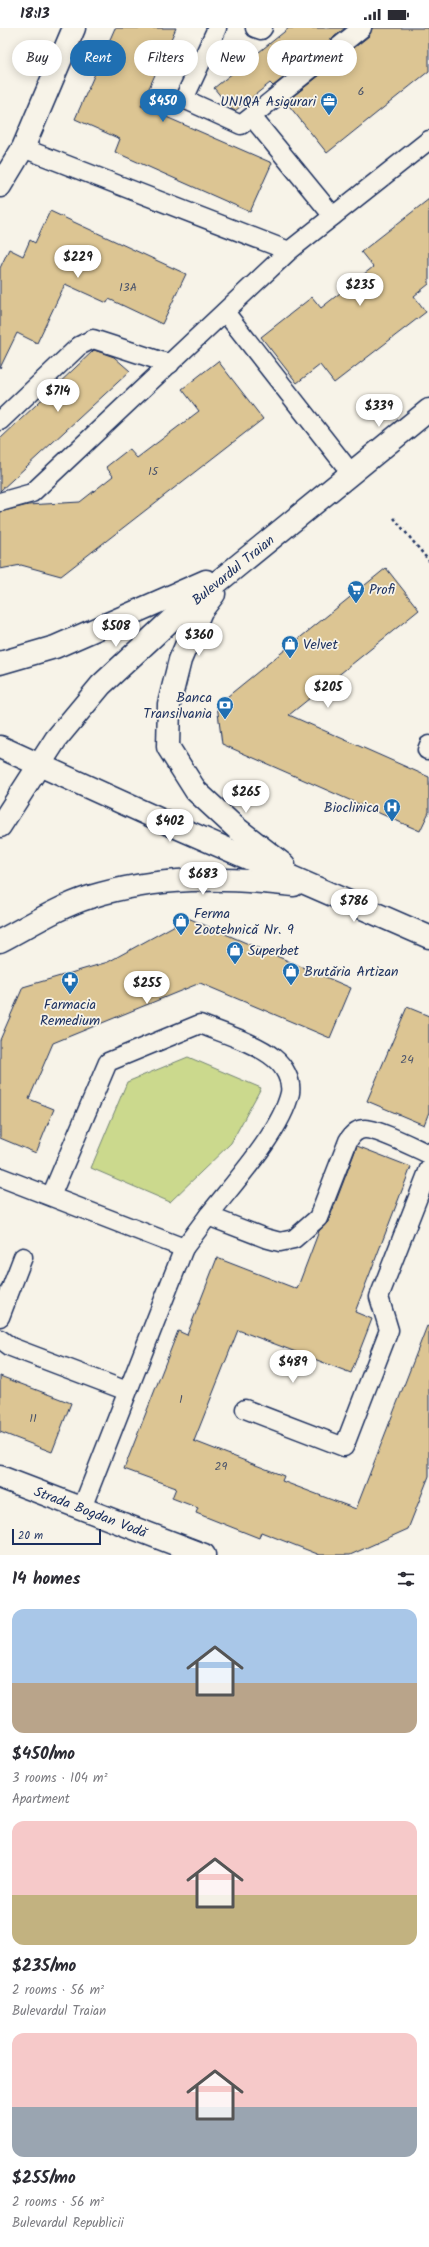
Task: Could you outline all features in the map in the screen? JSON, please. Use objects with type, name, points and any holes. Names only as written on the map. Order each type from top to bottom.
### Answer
[{"type":"street","points":[[0,186],[23,148],[74,28]]},
{"type":"street","name":"Bulevardul Traian","points":[[0,826],[38,765],[75,714],[101,685],[171,620],[429,410]]},
{"type":"street","points":[[0,663],[55,647],[114,623],[233,569]]},
{"type":"street","points":[[233,569],[200,611],[180,660],[169,704],[168,746],[196,790],[235,827],[317,888]]},
{"type":"street","points":[[0,748],[429,937]]},
{"type":"street","points":[[0,941],[40,919],[89,898],[142,885],[197,879],[256,881],[317,888]]},
{"type":"street","name":"Strada Bogdan Vodă","points":[[0,1477],[204,1555]]},
{"type":"lane","points":[[217,28],[184,99],[241,125],[362,28]]},
{"type":"lane","points":[[255,28],[261,30],[263,28]]},
{"type":"lane","points":[[252,117],[333,216]]},
{"type":"lane","points":[[0,502],[32,493],[289,250],[429,140]]},
{"type":"lane","points":[[23,148],[289,250]]},
{"type":"lane","points":[[225,312],[351,473]]},
{"type":"lane","points":[[0,421],[79,346],[93,339],[170,364]]},
{"type":"lane","points":[[51,1196],[108,1062],[200,1024],[265,1052],[275,1058],[284,1068],[289,1080],[290,1092],[273,1132],[184,1248],[82,1508]]},
{"type":"lane","points":[[208,1216],[265,1238],[280,1242],[294,1239],[318,1218],[352,1134],[365,1129],[372,1130],[429,1154]]},
{"type":"lane","points":[[245,1409],[344,1447],[389,1330],[379,1297],[429,1169]]},
{"type":"lane","points":[[0,1177],[184,1248]]},
{"type":"lane","points":[[0,1317],[23,1257]]},
{"type":"lane","points":[[0,1340],[11,1347],[127,1391]]},
{"type":"path","points":[[394,518],[429,561]]},
{"type":"green space","points":[[188,1057],[261,1088],[231,1143],[170,1202],[91,1168],[127,1082]]},
{"type":"building","points":[[115,28],[176,28],[171,40],[134,40],[134,76],[154,76],[141,106],[272,163],[250,212],[115,152],[120,139],[75,119],[94,76],[126,76],[126,40],[110,40]]},
{"type":"building","points":[[289,28],[345,28],[330,40],[274,40]]},
{"type":"building","points":[[372,28],[429,28],[429,71],[327,153],[286,102],[319,76],[357,76],[357,46],[369,36]]},
{"type":"building","points":[[267,46],[267,76],[285,76],[273,86],[270,83],[235,111],[231,109],[214,88],[229,76],[259,76],[259,52]]},
{"type":"building","points":[[429,199],[429,284],[414,296],[426,312],[334,383],[320,365],[297,383],[261,337],[312,297],[321,308],[373,267],[361,252]]},
{"type":"building","points":[[50,211],[186,274],[162,324],[109,299],[107,303],[65,284],[37,343],[17,333],[0,368],[0,268],[9,249],[23,256],[30,240],[35,243]]},
{"type":"building","points":[[94,350],[114,357],[130,371],[0,491],[0,439]]},
{"type":"building","points":[[218,361],[263,419],[61,576],[21,565],[0,569],[0,512],[28,505],[80,502],[113,476],[106,467],[129,449],[137,458],[199,411],[182,389]]},
{"type":"building","points":[[386,568],[419,610],[289,715],[429,777],[429,812],[420,831],[222,744],[217,705]]},
{"type":"building","points":[[188,918],[351,988],[330,1038],[200,983],[53,1043],[29,1099],[54,1109],[36,1153],[0,1138],[0,1040],[23,987],[108,962]]},
{"type":"building","points":[[407,1007],[429,1016],[429,1112],[424,1125],[367,1101]]},
{"type":"building","points":[[357,1146],[411,1167],[355,1312],[372,1319],[351,1373],[238,1330],[194,1441],[284,1476],[282,1481],[356,1509],[427,1326],[429,1327],[429,1476],[408,1529],[350,1555],[320,1555],[261,1532],[259,1538],[196,1513],[198,1508],[172,1498],[176,1488],[124,1469],[178,1331],[187,1335],[217,1258],[297,1289],[319,1231],[328,1222]]},
{"type":"building","points":[[0,1376],[71,1403],[52,1452],[0,1432]]},
{"type":"place","name":"UNIQA Asigurari","points":[[329,116]]},
{"type":"place","name":"Profi","points":[[356,604]]},
{"type":"place","name":"Velvet","points":[[290,659]]},
{"type":"place","name":"Banca Transilvania","points":[[225,720]]},
{"type":"place","name":"Bioclinica","points":[[392,822]]},
{"type":"place","name":"Ferma Zootehnică Nr. 9","points":[[181,936]]},
{"type":"place","name":"Superbet","points":[[235,965]]},
{"type":"place","name":"Brutăria Artizan","points":[[291,986]]},
{"type":"place","name":"Farmacia Remedium","points":[[70,995]]}]
